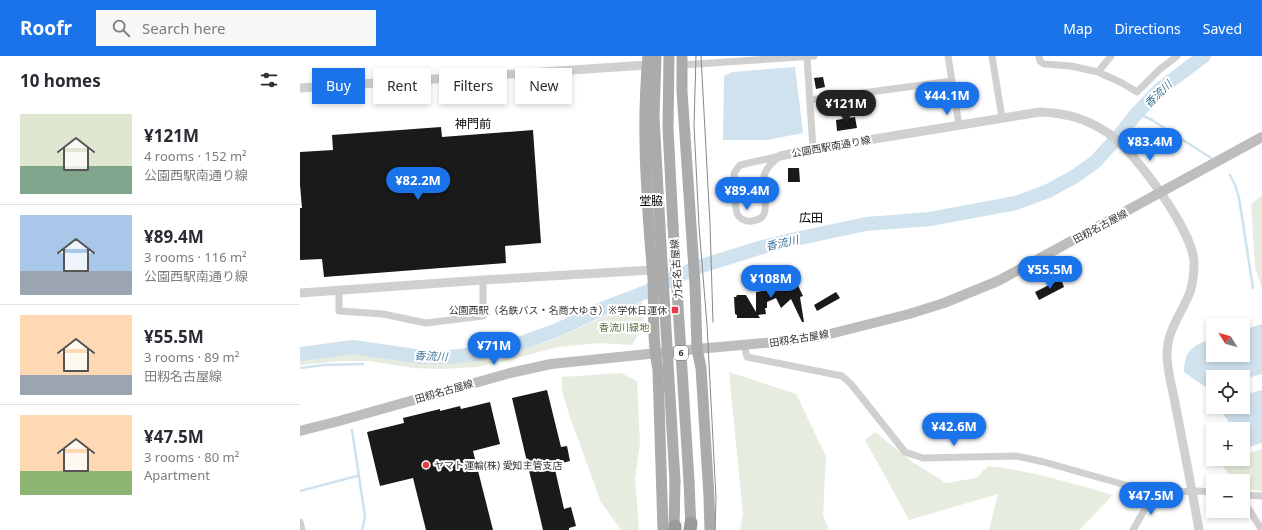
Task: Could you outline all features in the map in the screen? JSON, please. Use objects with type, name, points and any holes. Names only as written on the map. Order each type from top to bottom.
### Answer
[{"type":"main road","name":"力石名古屋線","points":[[656,56],[654,117],[675,481],[672,529]]},
{"type":"main road","name":"力石名古屋線","points":[[670,56],[668,128],[691,528]]},
{"type":"main road","name":"6","points":[[647,60],[645,131],[646,184],[652,274],[652,298],[655,354],[672,529]]},
{"type":"main road","name":"6","points":[[682,60],[682,91],[693,256],[697,349],[700,368],[710,530]]},
{"type":"main road","name":"田籾名古屋線","points":[[300,431],[510,373],[551,364],[776,342],[822,336],[885,321],[944,303],[998,281],[1262,137]]},
{"type":"street","points":[[682,60],[811,56],[810,100],[813,149]]},
{"type":"street","points":[[948,56],[959,125]]},
{"type":"street","points":[[992,56],[1002,118]]},
{"type":"street","points":[[1039,56],[1040,61],[1044,64],[1071,66],[1098,72],[1137,92],[1159,70],[1177,56]]},
{"type":"street","points":[[1098,72],[1111,56]]},
{"type":"street","points":[[300,88],[647,60]]},
{"type":"street","points":[[810,100],[952,81]]},
{"type":"street","name":"公園西駅南通り線","points":[[780,156],[813,149],[1040,112],[1069,115],[1081,118],[1109,134],[1123,145],[1161,193],[1185,233],[1194,260],[1190,292],[1174,323],[1168,344],[1167,355],[1199,530]]},
{"type":"street","points":[[780,156],[764,170],[765,212],[762,217],[758,219],[747,222],[742,220],[737,214],[734,173],[740,165],[780,156]]},
{"type":"street","points":[[749,163],[756,166],[763,178]]},
{"type":"street","points":[[300,293],[483,280],[652,274]]},
{"type":"street","points":[[339,290],[339,311],[383,314],[426,323],[483,316],[483,280]]},
{"type":"street","points":[[744,345],[747,357],[842,376],[851,384],[905,452],[923,458],[1016,456],[1044,462],[1154,493],[1206,492]]},
{"type":"street","points":[[1133,530],[1154,493]]},
{"type":"street","points":[[1250,495],[1262,496]]},
{"type":"street","points":[[1250,511],[1262,530]]},
{"type":"street","points":[[300,522],[302,530]]},
{"type":"green space","points":[[1262,195],[1262,288],[1255,267],[1251,204]]},
{"type":"green space","name":"香流川緑地","points":[[642,299],[644,326],[632,345],[600,343],[558,347],[477,367],[441,369],[413,368],[369,361],[340,361],[300,365],[300,358],[340,353],[370,354],[441,363],[503,355],[555,339]]},
{"type":"green space","points":[[729,372],[796,394],[826,456],[823,516],[829,530],[740,530],[743,514]]},
{"type":"green space","points":[[621,373],[637,381],[640,443],[635,479],[639,530],[621,530],[601,502],[562,391],[562,377]]},
{"type":"green space","points":[[875,432],[914,463],[946,483],[976,478],[988,466],[1036,474],[1113,495],[1079,530],[989,530],[998,494],[909,520],[865,440]]},
{"type":"green space","points":[[1262,449],[1262,491],[1250,490],[1250,474],[1228,474],[1223,466],[1250,466],[1250,453]]},
{"type":"water","points":[[795,67],[803,133],[767,140],[723,140],[724,76],[732,72]]},
{"type":"water","points":[[1262,324],[1262,374],[1250,377],[1250,370],[1206,370],[1206,388],[1184,372],[1184,364],[1188,353],[1195,346],[1206,341],[1206,362],[1250,362],[1250,328]]},
{"type":"water","points":[[1262,390],[1262,443],[1250,447],[1250,422],[1229,422],[1223,414],[1250,414],[1250,393]]},
{"type":"building","points":[[823,77],[825,87],[816,89],[814,78]]},
{"type":"building","points":[[855,117],[857,128],[837,131],[836,120]]},
{"type":"building","points":[[441,127],[442,137],[533,130],[541,243],[505,246],[506,263],[324,277],[322,259],[300,260],[300,208],[302,208],[300,152],[333,150],[332,135]]},
{"type":"building","points":[[788,168],[799,168],[800,182],[788,182]]},
{"type":"building","points":[[792,273],[803,296],[800,297],[804,322],[802,322],[791,299],[781,308],[776,298],[767,302],[767,308],[765,308],[766,314],[758,315],[760,318],[737,318],[737,315],[735,314],[734,297],[737,295],[746,295],[756,312],[756,292],[777,289],[774,282]]},
{"type":"building","points":[[1061,279],[1064,287],[1039,300],[1035,292]]},
{"type":"building","points":[[836,292],[840,298],[817,311],[814,305]]},
{"type":"building","points":[[547,390],[561,447],[567,446],[570,461],[554,465],[564,509],[571,507],[576,526],[569,528],[569,530],[543,530],[512,398]]},
{"type":"building","name":"ヤマト運輸(株) 愛知主管支店","points":[[490,402],[500,444],[473,451],[493,530],[426,530],[413,478],[380,486],[367,432],[404,423],[403,418],[440,409],[440,411],[460,406],[461,409]]},
{"type":"waterway","name":"香流川","points":[[300,354],[353,347],[422,357],[451,357],[483,353],[521,343],[557,330],[604,308],[646,292],[695,268],[759,248],[866,224],[930,219],[1016,203],[1048,191],[1074,177],[1095,162],[1137,113],[1160,89],[1204,56]]},
{"type":"waterway","points":[[1137,113],[1152,120],[1211,158]]},
{"type":"waterway","points":[[1230,175],[1239,198],[1253,288]]},
{"type":"waterway","points":[[300,368],[323,365],[363,364]]},
{"type":"waterway","points":[[352,430],[365,517],[362,530]]},
{"type":"waterway","points":[[300,491],[357,476]]},
{"type":"tram line","points":[[696,56],[694,125],[699,226],[707,325],[716,498],[715,530]]},
{"type":"tram line","points":[[701,56],[710,224],[713,322]]},
{"type":"place","name":"公園西駅（名鉄バス・名商大ゆき）※学休日運休","points":[[675,310]]},
{"type":"place","name":"ヤマト運輸(株) 愛知主管支店","points":[[426,465]]},
{"type":"district","name":"神門前","points":[[473,124]]},
{"type":"district","name":"堂脇","points":[[651,201]]},
{"type":"district","name":"広田","points":[[811,218]]}]
